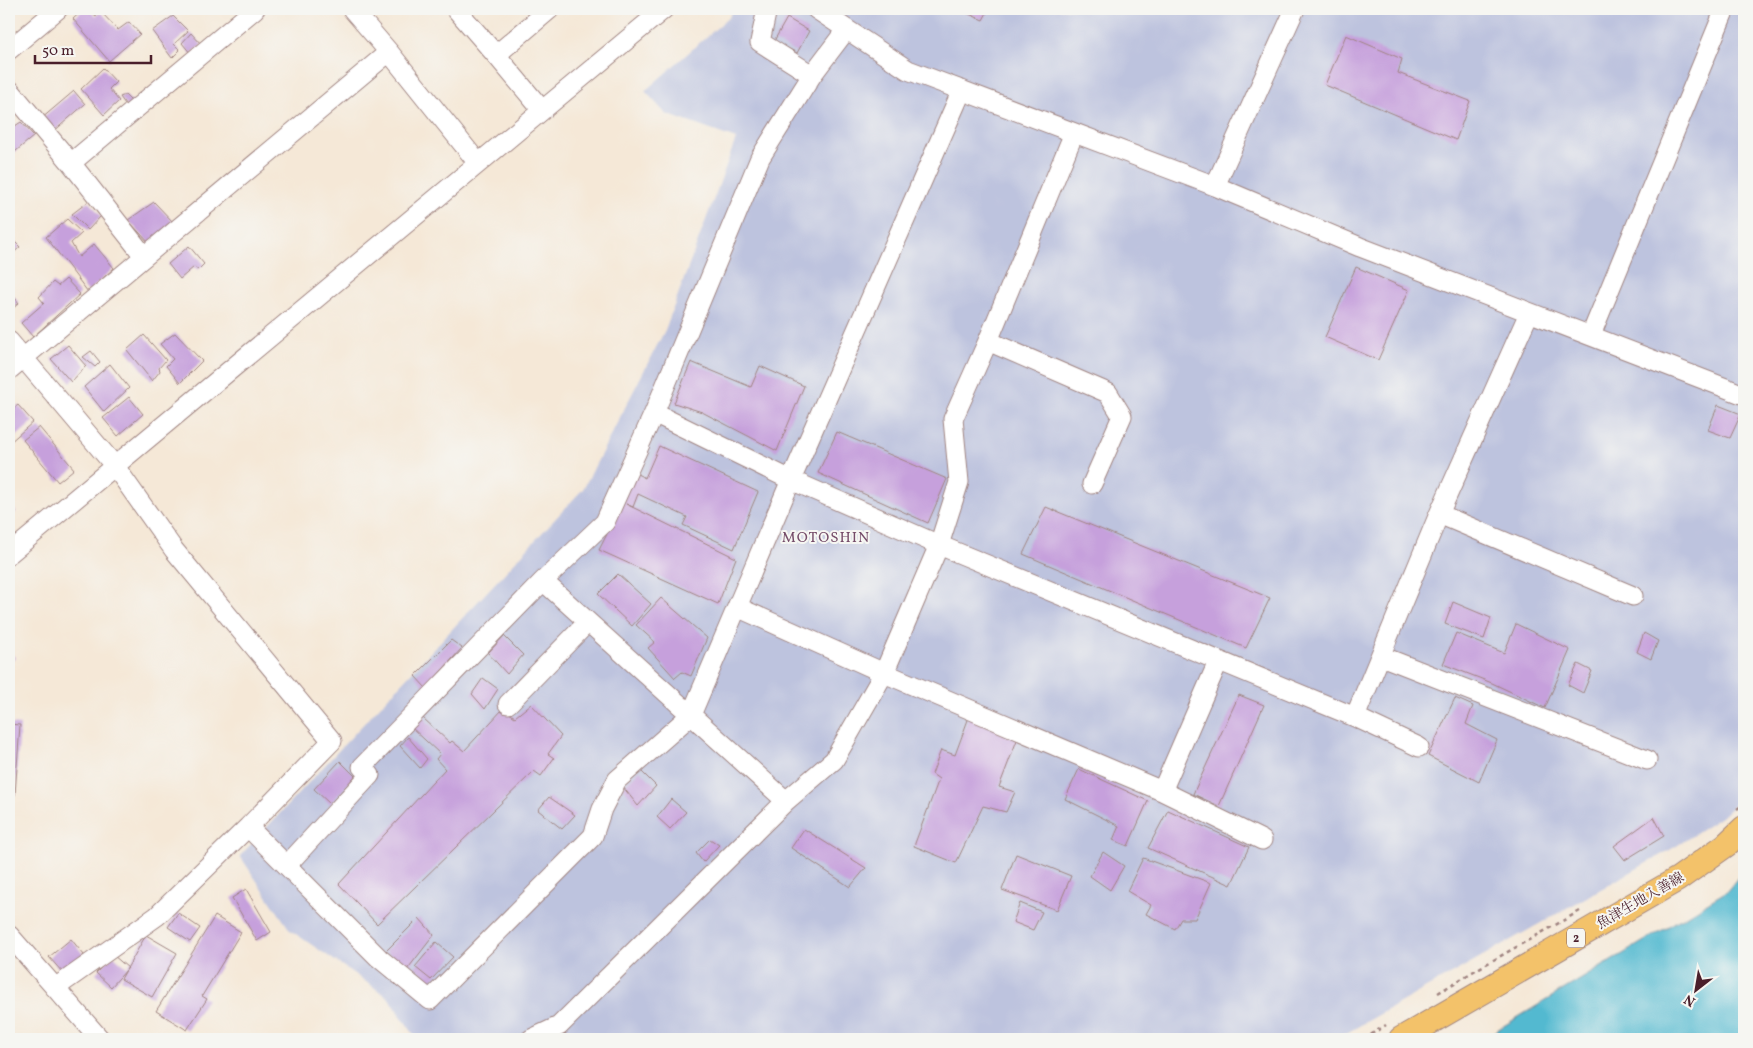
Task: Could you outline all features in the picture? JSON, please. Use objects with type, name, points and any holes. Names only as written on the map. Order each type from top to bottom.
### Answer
[{"type":"main road","name":"魚津生地入善線","points":[[1395,1031],[1678,879],[1726,845],[1740,819]]},
{"type":"street","points":[[9,50],[58,9]]},
{"type":"street","points":[[72,163],[255,9]]},
{"type":"street","points":[[353,9],[478,163]]},
{"type":"street","points":[[456,9],[542,110]]},
{"type":"street","points":[[496,55],[550,9]]},
{"type":"street","points":[[9,554],[664,9]]},
{"type":"street","points":[[767,9],[760,42],[812,75]]},
{"type":"street","points":[[816,9],[908,70],[1215,186],[1360,247],[1529,313],[1591,335],[1744,396]]},
{"type":"street","points":[[1215,186],[1295,9]]},
{"type":"street","points":[[1591,335],[1725,9]]},
{"type":"street","points":[[287,866],[370,775],[362,767],[543,581],[605,522],[654,413],[760,158],[812,75],[846,30]]},
{"type":"street","points":[[9,370],[389,52]]},
{"type":"street","points":[[9,89],[72,163],[144,256]]},
{"type":"street","points":[[248,827],[379,958],[430,1000],[593,836],[602,809],[617,780],[691,715],[791,480],[962,90]]},
{"type":"street","points":[[531,1039],[560,1026],[786,801],[834,760],[884,673],[939,545],[959,482],[953,420],[988,341],[1074,133]]},
{"type":"street","points":[[1355,717],[1440,514],[1529,313]]},
{"type":"street","points":[[9,340],[114,466],[174,550],[332,741],[157,916],[55,988]]},
{"type":"street","points":[[988,341],[1108,393],[1122,416],[1092,484]]},
{"type":"street","points":[[654,413],[791,480],[939,545],[1218,662],[1355,717],[1419,748]]},
{"type":"street","points":[[1440,514],[1633,596]]},
{"type":"street","points":[[543,581],[786,801]]},
{"type":"street","points":[[737,607],[884,673],[1162,791],[1262,840]]},
{"type":"street","points":[[508,704],[588,622]]},
{"type":"street","points":[[1381,656],[1647,760]]},
{"type":"street","points":[[1162,791],[1218,662]]},
{"type":"street","points":[[9,935],[100,1039]]},
{"type":"path","points":[[1740,819],[1744,804]]},
{"type":"path","points":[[1432,997],[1586,908]]},
{"type":"path","points":[[1364,1039],[1395,1031]]},
{"type":"shaded area","points":[[733,9],[1744,9],[1744,796],[1721,817],[1675,847],[1336,1039],[417,1039],[388,997],[290,930],[240,856],[583,489],[665,330],[736,139],[666,114],[645,91],[729,17]]},
{"type":"water","points":[[1744,870],[1744,1039],[1482,1039],[1727,891]]},
{"type":"building","points":[[84,9],[88,9],[96,16],[101,12],[118,30],[129,22],[140,34],[109,61],[73,19]]},
{"type":"building","points":[[957,9],[989,9],[983,20]]},
{"type":"building","points":[[173,16],[188,31],[174,44],[180,50],[172,58],[152,31]]},
{"type":"building","points":[[787,18],[809,31],[797,53],[774,41]]},
{"type":"building","points":[[191,33],[202,45],[191,54],[182,43]]},
{"type":"building","points":[[1346,35],[1402,59],[1398,73],[1470,101],[1456,140],[1325,85]]},
{"type":"building","points":[[103,68],[116,82],[109,89],[119,101],[104,115],[81,89]]},
{"type":"building","points":[[74,91],[85,104],[52,133],[41,119]]},
{"type":"building","points":[[125,95],[133,103],[128,108],[120,97]]},
{"type":"building","points":[[21,122],[34,136],[10,156],[9,140],[13,137],[9,130]]},
{"type":"building","points":[[89,201],[101,216],[88,230],[72,214]]},
{"type":"building","points":[[154,202],[174,223],[150,244],[128,220]]},
{"type":"building","points":[[67,219],[82,233],[71,243],[79,257],[94,244],[114,268],[88,292],[46,237]]},
{"type":"building","points":[[9,236],[20,247],[9,257]]},
{"type":"building","points":[[189,246],[204,264],[198,270],[194,267],[180,279],[168,264]]},
{"type":"building","points":[[1356,267],[1409,290],[1378,360],[1325,337]]},
{"type":"building","points":[[66,279],[80,294],[33,337],[21,323],[44,303],[39,297],[53,282],[58,286]]},
{"type":"building","points":[[11,293],[19,303],[11,310],[9,308],[9,295]]},
{"type":"building","points":[[175,333],[202,361],[180,383],[166,366],[173,359],[160,344]]},
{"type":"building","points":[[144,335],[166,360],[152,381],[127,350]]},
{"type":"building","points":[[68,345],[86,366],[71,382],[51,359]]},
{"type":"building","points":[[91,351],[100,362],[95,367],[83,357]]},
{"type":"building","points":[[691,362],[751,387],[760,366],[804,386],[777,451],[702,412],[674,403]]},
{"type":"building","points":[[110,364],[129,388],[104,412],[84,387]]},
{"type":"building","points":[[129,397],[143,414],[118,436],[103,418]]},
{"type":"building","points":[[18,405],[33,422],[9,443],[9,412]]},
{"type":"building","points":[[1718,405],[1741,414],[1730,438],[1708,430]]},
{"type":"building","points":[[39,427],[74,469],[58,482],[23,440]]},
{"type":"building","points":[[837,432],[947,479],[928,523],[818,473]]},
{"type":"building","points":[[659,446],[758,492],[734,549],[683,525],[687,517],[638,494],[633,507],[626,504],[736,558],[718,604],[599,550],[623,502],[633,472],[645,478]]},
{"type":"building","points":[[9,503],[16,512],[9,519]]},
{"type":"building","points":[[1046,507],[1270,598],[1246,648],[1023,554]]},
{"type":"building","points":[[618,574],[651,604],[632,626],[598,594]]},
{"type":"building","points":[[661,598],[707,638],[691,676],[682,672],[675,678],[648,648],[655,642],[636,625]]},
{"type":"building","points":[[1453,602],[1491,618],[1484,639],[1445,624]]},
{"type":"building","points":[[1516,624],[1570,650],[1545,708],[1492,683],[1443,664],[1456,633],[1504,653]]},
{"type":"building","points":[[1644,633],[1658,641],[1651,659],[1637,652]]},
{"type":"building","points":[[504,636],[523,655],[507,674],[488,653]]},
{"type":"building","points":[[451,640],[462,648],[426,688],[415,676]]},
{"type":"building","points":[[9,650],[15,658],[9,663]]},
{"type":"building","points":[[1578,664],[1592,671],[1583,693],[1568,685]]},
{"type":"building","points":[[483,678],[498,689],[485,709],[472,694]]},
{"type":"building","points":[[1239,695],[1264,705],[1219,806],[1193,794]]},
{"type":"building","points":[[1455,698],[1473,706],[1466,724],[1497,740],[1479,782],[1428,756]]},
{"type":"building","points":[[531,704],[561,736],[548,754],[554,758],[541,776],[534,771],[377,924],[339,884],[445,769],[436,759],[440,754],[411,727],[423,718],[450,743],[452,741],[464,751],[503,709],[515,717]]},
{"type":"building","points":[[969,717],[1017,740],[999,787],[1015,792],[1006,812],[983,806],[956,863],[914,846],[939,779],[932,774],[941,750],[955,755]]},
{"type":"building","points":[[9,724],[20,725],[15,795],[9,795]]},
{"type":"building","points":[[408,737],[427,759],[420,768],[400,746]]},
{"type":"building","points":[[340,761],[355,776],[330,804],[314,789]]},
{"type":"building","points":[[1079,769],[1148,801],[1128,846],[1113,840],[1119,826],[1065,799]]},
{"type":"building","points":[[640,770],[656,786],[638,806],[623,787]]},
{"type":"building","points":[[549,797],[575,815],[562,829],[538,810]]},
{"type":"building","points":[[671,799],[686,812],[670,829],[657,817]]},
{"type":"building","points":[[1168,810],[1249,847],[1231,885],[1148,848]]},
{"type":"building","points":[[1654,817],[1664,836],[1625,860],[1614,846]]},
{"type":"building","points":[[804,829],[866,868],[850,887],[791,848]]},
{"type":"building","points":[[710,839],[719,845],[703,862],[696,853]]},
{"type":"building","points":[[1103,852],[1124,866],[1110,890],[1090,876]]},
{"type":"building","points":[[1016,854],[1071,876],[1057,910],[1002,890]]},
{"type":"building","points":[[1143,858],[1211,883],[1195,919],[1181,919],[1175,929],[1146,914],[1151,905],[1127,891]]},
{"type":"building","points":[[246,889],[271,932],[257,941],[232,898]]},
{"type":"building","points":[[1020,903],[1042,912],[1033,930],[1013,922]]},
{"type":"building","points":[[178,913],[200,928],[190,942],[168,927]]},
{"type":"building","points":[[215,916],[241,932],[202,996],[207,999],[187,1030],[156,1011]]},
{"type":"building","points":[[419,918],[434,935],[406,971],[386,951]]},
{"type":"building","points":[[146,935],[177,953],[152,997],[121,979]]},
{"type":"building","points":[[71,939],[84,955],[63,973],[49,957]]},
{"type":"building","points":[[436,942],[453,957],[431,980],[415,967]]},
{"type":"building","points":[[113,955],[128,968],[111,987],[96,973]]},
{"type":"district","name":"MOTOSHIN","points":[[826,537]]}]
